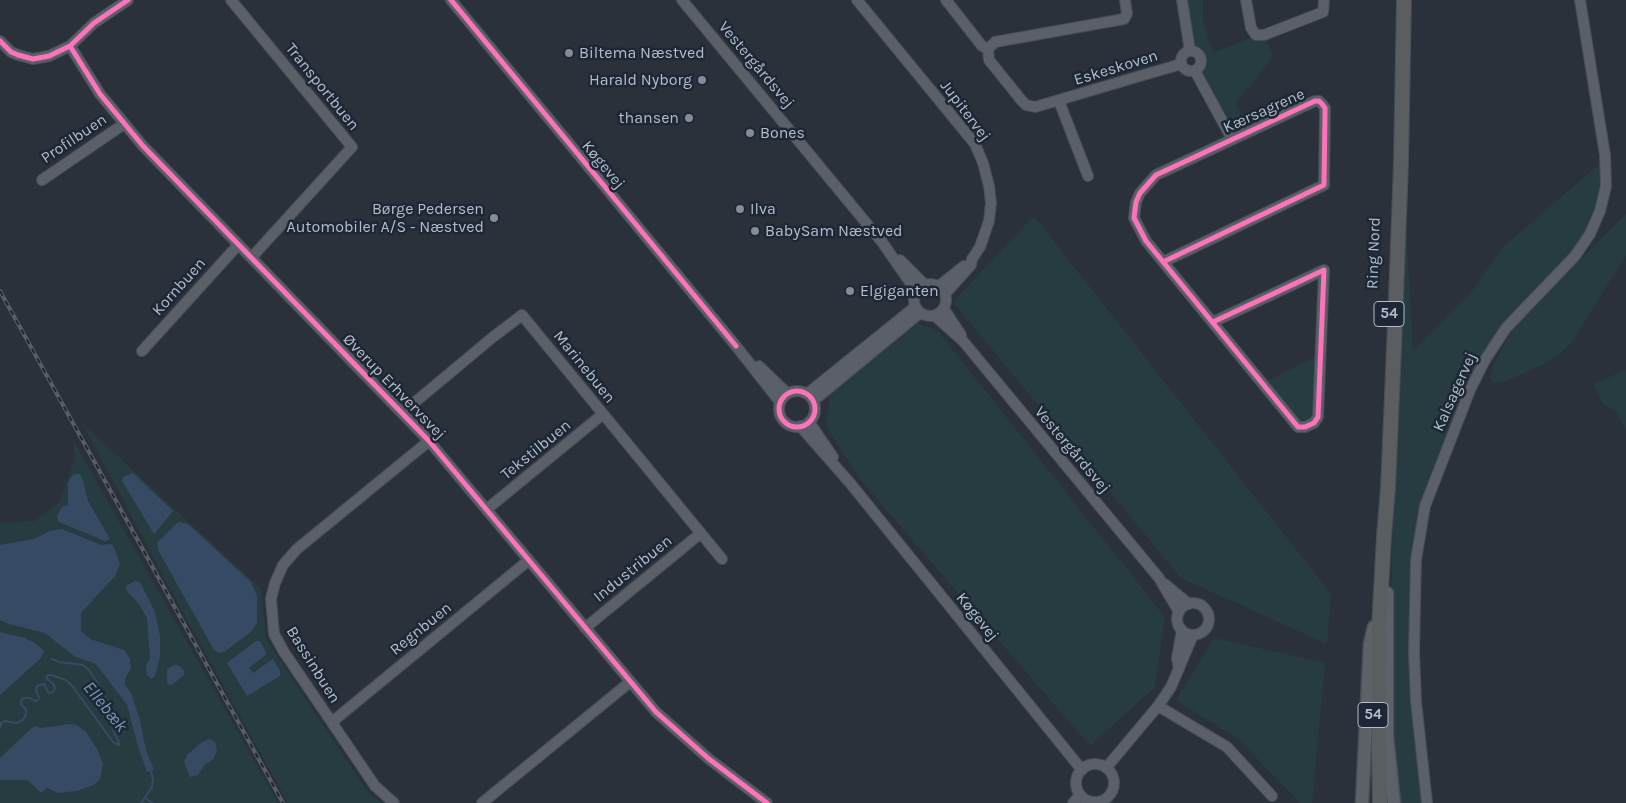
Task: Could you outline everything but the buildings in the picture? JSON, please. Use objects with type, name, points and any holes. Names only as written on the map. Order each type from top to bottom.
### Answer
[{"type":"highway","name":"Ring Nord","points":[[1374,627],[1394,162],[1396,0]]},
{"type":"highway","name":"54","points":[[1380,803],[1378,750],[1379,628],[1388,488],[1400,172],[1404,0]]},
{"type":"highway","name":"54","points":[[1374,627],[1373,751],[1375,803]]},
{"type":"main road","points":[[1388,488],[1386,736],[1394,803]]},
{"type":"main road","points":[[1362,803],[1370,644],[1374,627]]},
{"type":"street","points":[[0,41],[11,52],[18,55],[33,59],[49,56],[70,46],[94,23],[128,0]]},
{"type":"street","name":"Transportbuen","points":[[231,0],[352,147],[252,257]]},
{"type":"street","name":"Køgevej","points":[[451,0],[780,402]]},
{"type":"street","name":"Vestergårdsvej","points":[[682,0],[882,242],[916,291]]},
{"type":"street","name":"Jupitervej","points":[[857,0],[975,144],[990,186],[989,221],[980,247],[972,259],[942,290]]},
{"type":"street","name":"Eskeskoven","points":[[946,0],[982,46],[988,49],[990,60],[1026,105],[1035,107],[1059,101],[1181,64]]},
{"type":"street","points":[[988,49],[999,41],[1124,19],[1127,14],[1125,0]]},
{"type":"street","points":[[1182,0],[1190,51]]},
{"type":"street","points":[[1246,0],[1250,28],[1256,35],[1264,36],[1323,12],[1324,0]]},
{"type":"street","name":"Kalsagervej","points":[[1427,803],[1416,701],[1414,652],[1416,560],[1425,506],[1470,390],[1484,360],[1506,328],[1575,256],[1590,234],[1600,211],[1606,186],[1605,155],[1580,0]]},
{"type":"street","name":"Øverup Erhvervsvej","points":[[70,46],[100,94],[143,146],[429,441],[488,509],[528,560],[656,712],[753,799],[767,803]]},
{"type":"street","points":[[1190,51],[1196,52],[1201,60],[1200,66],[1196,71],[1188,72],[1182,68],[1181,64],[1183,54],[1190,51]]},
{"type":"street","name":"Kærsagrene","points":[[1196,71],[1232,139]]},
{"type":"street","name":"Eskeskoven","points":[[1059,101],[1088,176]]},
{"type":"street","name":"Kærsagrene","points":[[1163,262],[1324,185],[1325,108],[1319,101],[1315,101],[1156,175],[1140,193],[1136,202],[1134,218],[1146,241],[1163,262],[1213,322],[1298,427],[1305,427],[1314,423],[1318,417],[1324,270],[1213,322]]},
{"type":"street","name":"Profilbuen","points":[[42,180],[124,124]]},
{"type":"street","name":"Vestergårdsvej","points":[[882,242],[924,284]]},
{"type":"street","name":"Kornbuen","points":[[142,350],[238,244]]},
{"type":"street","points":[[929,283],[942,290],[947,299],[944,309],[935,316],[927,316],[917,310],[914,302],[916,291],[924,284],[929,283]]},
{"type":"street","name":"Vestergårdsvej","points":[[944,309],[963,341]]},
{"type":"street","points":[[810,398],[917,310]]},
{"type":"street","name":"Marinebuen","points":[[402,413],[522,314],[722,559]]},
{"type":"street","name":"Vestergårdsvej","points":[[935,316],[963,341],[1159,578],[1179,612]]},
{"type":"street","name":"Køgevej","points":[[736,346],[787,393]]},
{"type":"street","points":[[800,391],[810,398],[814,414],[804,424],[789,425],[785,422],[779,413],[780,402],[787,393],[800,391]]},
{"type":"street","name":"Tekstilbuen","points":[[488,509],[603,414]]},
{"type":"street","name":"Køgevej","points":[[804,424],[1082,770]]},
{"type":"street","name":"Bassinbuen","points":[[394,803],[375,786],[284,652],[274,634],[271,600],[274,583],[284,565],[297,549],[429,441]]},
{"type":"street","name":"Industribuen","points":[[585,628],[701,533]]},
{"type":"street","name":"Regnbuen","points":[[332,722],[528,560]]},
{"type":"street","name":"Vestergårdsvej","points":[[1159,578],[1190,604]]},
{"type":"street","points":[[1106,768],[1158,706],[1171,687],[1179,669],[1193,635],[1205,630],[1209,617],[1204,608],[1195,603],[1185,606],[1179,612],[1178,622],[1182,630],[1177,658],[1179,669]]},
{"type":"street","points":[[1182,630],[1193,635]]},
{"type":"street","points":[[482,803],[630,682]]},
{"type":"street","points":[[1158,706],[1227,748],[1272,796]]},
{"type":"street","points":[[1094,765],[1106,768],[1114,782],[1108,801],[1093,802],[1077,799],[1076,782],[1082,770],[1094,765]]},
{"type":"green space","points":[[1186,0],[1203,0],[1203,21],[1213,53],[1248,39],[1267,41],[1273,57],[1236,103],[1248,129],[1234,136],[1203,72],[1206,64],[1205,55],[1197,47],[1189,22]]},
{"type":"green space","points":[[1602,162],[1603,186],[1597,211],[1588,233],[1573,255],[1504,327],[1421,507],[1412,561],[1423,803],[1397,803],[1390,733],[1393,487],[1405,206],[1413,351],[1473,290],[1503,247]]},
{"type":"green space","points":[[1626,214],[1626,255],[1572,342],[1556,357],[1535,368],[1504,382],[1493,383],[1490,377],[1494,364],[1513,328]]},
{"type":"green space","points":[[1034,216],[1331,594],[1327,644],[1181,578],[953,302]]},
{"type":"green space","points":[[918,324],[937,330],[1165,617],[1155,687],[1090,746],[859,478],[826,426],[830,393]]},
{"type":"green space","points":[[1316,357],[1316,415],[1312,421],[1299,423],[1266,382]]},
{"type":"green space","points":[[1626,370],[1626,429],[1616,411],[1604,405],[1593,384]]},
{"type":"green space","points":[[83,424],[261,589],[266,639],[370,795],[383,803],[288,803],[173,594]],"holes":[[[257,596],[257,623],[252,631],[219,653]],[[256,641],[267,654],[249,668],[253,673],[247,696],[228,664]]]},
{"type":"green space","points":[[73,440],[278,803],[0,803],[0,523],[35,521],[59,502],[75,459]]},
{"type":"green space","points":[[1214,638],[1325,663],[1312,803],[1300,803],[1238,739],[1176,700]]},
{"type":"water","points":[[133,473],[173,511],[154,534],[122,481],[124,476]]},
{"type":"water","points":[[80,474],[88,501],[110,539],[105,541],[59,522],[57,517],[62,507],[68,505],[68,483],[72,476]]},
{"type":"water","points":[[178,522],[188,524],[251,582],[257,596],[257,623],[252,631],[224,652],[219,653],[214,650],[158,550],[157,543]]},
{"type":"water","points":[[62,529],[101,545],[112,544],[115,550],[120,564],[115,576],[81,613],[81,631],[90,639],[124,650],[130,659],[131,668],[125,679],[125,684],[132,695],[146,750],[154,770],[147,772],[127,705],[96,664],[74,656],[45,633],[0,620],[0,545],[34,539],[50,531]]},
{"type":"water","points":[[135,581],[140,582],[155,612],[160,636],[160,657],[155,676],[151,679],[147,675],[146,666],[150,658],[147,618],[139,604],[127,591],[126,586]]},
{"type":"water","points":[[0,632],[25,638],[35,643],[44,651],[41,658],[0,695]]},
{"type":"water","points":[[256,641],[260,641],[267,654],[249,668],[253,673],[273,659],[280,671],[280,676],[247,696],[227,663]]},
{"type":"water","points":[[174,665],[180,666],[184,671],[184,675],[169,685],[167,682],[167,669]]},
{"type":"water","points":[[69,724],[77,725],[86,732],[97,749],[103,764],[100,779],[94,785],[76,791],[58,793],[47,788],[41,793],[28,780],[0,780],[0,758],[34,726],[42,728]]},
{"type":"water","points":[[210,739],[215,742],[217,750],[213,760],[205,764],[198,775],[190,777],[184,762],[187,755],[202,742]]},
{"type":"waterway","name":"Ellebæk","points":[[0,728],[1,723],[5,721],[16,723],[23,720],[26,710],[21,701],[23,698],[38,700],[37,686],[44,684],[48,692],[54,691],[53,684],[46,678],[48,675],[51,675],[66,680],[73,687],[113,742],[119,745],[108,717],[108,706],[100,687],[89,670],[83,665],[59,662],[52,659]]},
{"type":"waterway","points":[[141,803],[152,787],[151,771]]},
{"type":"waterway","points":[[145,798],[153,803]]},
{"type":"railway","points":[[0,291],[283,803]]},
{"type":"cycle path","points":[[0,41],[11,52],[18,55],[33,59],[49,56],[70,46],[94,23],[128,0]]},
{"type":"cycle path","points":[[451,0],[736,346]]},
{"type":"cycle path","points":[[70,46],[100,94],[143,146],[429,441],[656,712],[709,759],[767,803]]},
{"type":"cycle path","points":[[1163,262],[1324,185],[1325,108],[1319,101],[1315,101],[1156,175],[1140,193],[1136,202],[1134,218],[1146,241],[1298,427],[1305,427],[1314,423],[1318,417],[1324,270],[1213,322]]},
{"type":"cycle path","points":[[797,391],[804,392],[810,396],[814,402],[815,409],[814,416],[810,422],[804,426],[797,427],[790,426],[784,422],[780,416],[779,409],[780,402],[784,396],[790,392],[797,391]]},
{"type":"place","name":"Biltema Næstved","points":[[569,53]]},
{"type":"place","name":"Harald Nyborg","points":[[702,80]]},
{"type":"place","name":"thansen","points":[[689,118]]},
{"type":"place","name":"Bones","points":[[750,133]]},
{"type":"place","name":"Ilva","points":[[740,209]]},
{"type":"place","name":"Børge Pedersen Automobiler A/S - Næstved","points":[[494,218]]},
{"type":"place","name":"BabySam Næstved","points":[[755,231]]},
{"type":"place","name":"Elgiganten","points":[[850,291]]}]
